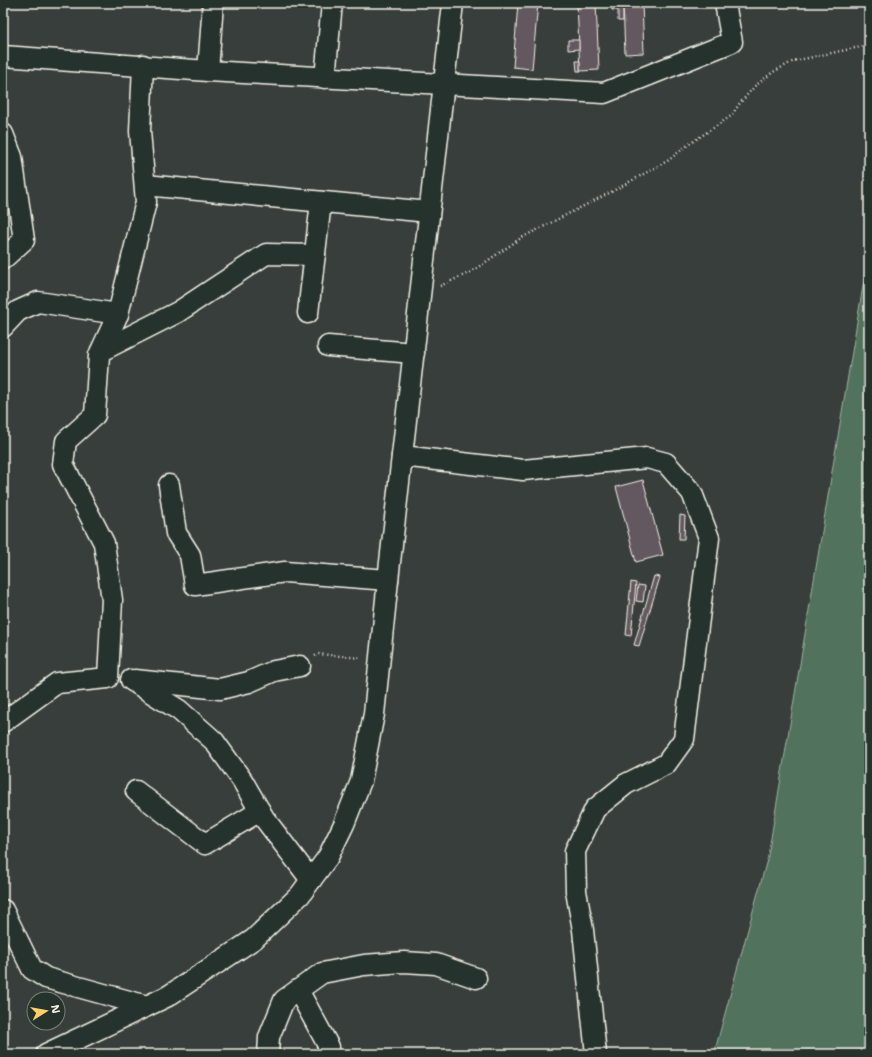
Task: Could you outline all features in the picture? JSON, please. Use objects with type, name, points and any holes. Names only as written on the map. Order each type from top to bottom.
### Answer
[{"type":"street","points":[[208,71],[213,3]]},
{"type":"street","points":[[325,78],[332,3]]},
{"type":"street","points":[[46,1054],[168,996],[254,939],[300,895],[328,857],[344,824],[361,781],[374,714],[453,3]]},
{"type":"street","points":[[3,56],[143,65],[208,71],[604,93],[732,42],[725,3]]},
{"type":"street","points":[[108,678],[112,600],[104,543],[63,464],[66,441],[95,415],[99,355],[118,314],[146,202],[140,131],[143,65]]},
{"type":"street","points":[[3,134],[12,156],[24,240],[3,260]]},
{"type":"street","points":[[145,185],[429,212]]},
{"type":"street","points":[[308,314],[321,202]]},
{"type":"street","points":[[101,350],[178,312],[266,254],[315,255]]},
{"type":"street","points":[[3,327],[18,311],[38,302],[118,314]]},
{"type":"street","points":[[328,346],[414,353]]},
{"type":"street","points":[[402,456],[523,470],[647,458],[666,463],[692,494],[709,538],[684,739],[666,764],[626,784],[594,809],[575,851],[576,891],[583,930],[596,1054]]},
{"type":"street","points":[[169,485],[176,533],[190,555],[195,585],[285,572],[388,580]]},
{"type":"street","points":[[3,722],[57,683],[108,678],[220,689],[249,682],[274,671],[300,666]]},
{"type":"street","points":[[131,680],[179,710],[214,741],[242,780],[260,811],[311,880]]},
{"type":"street","points":[[136,791],[205,844],[260,811]]},
{"type":"street","points":[[3,910],[32,969],[46,978],[147,1006]]},
{"type":"street","points":[[268,1054],[270,1037],[284,1000],[322,973],[364,965],[404,962],[436,964],[476,978]]},
{"type":"street","points":[[298,990],[329,1047],[328,1054]]},
{"type":"path","points":[[420,296],[471,272],[521,238],[606,195],[669,160],[685,147],[731,116],[740,102],[755,86],[773,72],[794,62],[869,45]]},
{"type":"path","points":[[300,666],[318,654],[380,660]]},
{"type":"green space","points":[[869,250],[869,1054],[714,1054],[768,856]]},
{"type":"building","points":[[518,3],[538,3],[532,69],[513,67]]},
{"type":"building","points":[[577,3],[596,3],[599,70],[580,71]]},
{"type":"building","points":[[612,3],[623,3],[623,21],[618,21],[618,10],[612,10]]},
{"type":"building","points":[[623,3],[642,3],[644,53],[625,54]]},
{"type":"building","points":[[568,40],[579,40],[579,49],[568,50]]},
{"type":"building","points":[[576,61],[580,61],[580,71],[577,71]]},
{"type":"building","points":[[643,480],[663,555],[636,562],[616,487]]},
{"type":"building","points":[[680,515],[685,516],[684,539],[679,539]]},
{"type":"building","points":[[654,576],[660,577],[639,646],[634,645]]},
{"type":"building","points":[[631,582],[636,583],[631,636],[626,635]]},
{"type":"building","points":[[638,585],[645,586],[643,602],[636,601]]}]
